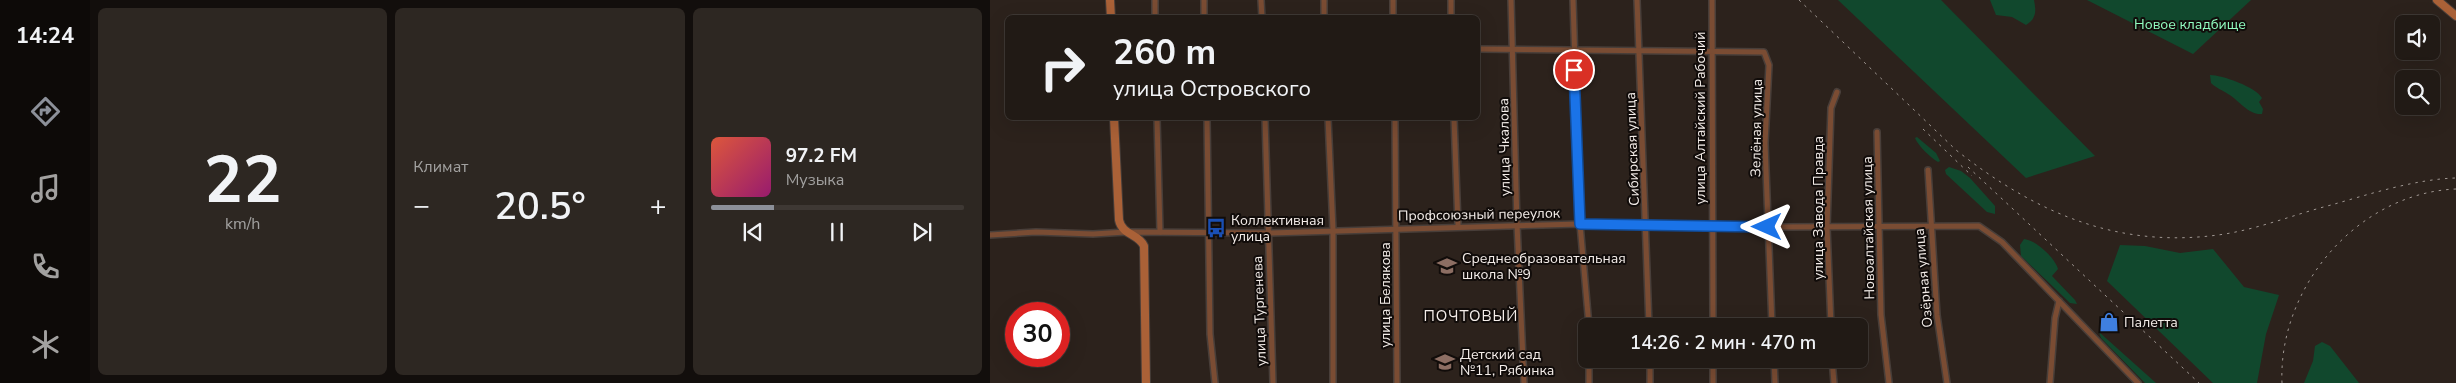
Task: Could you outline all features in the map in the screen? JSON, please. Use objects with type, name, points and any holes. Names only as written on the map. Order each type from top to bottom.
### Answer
[{"type":"street","points":[[1110,0],[1111,15]]},
{"type":"street","points":[[1155,0],[1155,15]]},
{"type":"street","points":[[1204,0],[1204,15]]},
{"type":"street","points":[[1261,0],[1262,15]]},
{"type":"street","points":[[1324,0],[1324,15]]},
{"type":"street","points":[[1393,0],[1394,15]]},
{"type":"street","points":[[1451,0],[1451,15]]},
{"type":"street","name":"улица Чкалова","points":[[1511,0],[1517,224],[1524,383]]},
{"type":"street","points":[[1573,0],[1580,224],[1588,318]]},
{"type":"street","name":"Сибирская улица","points":[[1637,0],[1647,224],[1649,318]]},
{"type":"street","name":"улица Алтайский Рабочий","points":[[1712,0],[1712,318]]},
{"type":"street","points":[[2437,0],[2456,16]]},
{"type":"street","points":[[1480,49],[1574,51],[1711,50]]},
{"type":"street","name":"Зелёная улица","points":[[1711,50],[1764,52],[1769,65],[1765,143],[1772,318]]},
{"type":"street","name":"улица Завода Правда","points":[[1831,318],[1827,227],[1831,108],[1837,92]]},
{"type":"street","points":[[1114,120],[1120,226],[1126,232],[1141,240],[1146,258],[1146,383]]},
{"type":"street","points":[[1157,120],[1160,232]]},
{"type":"street","points":[[1207,120],[1210,334],[1215,383]]},
{"type":"street","name":"улица Тургенева","points":[[1265,120],[1273,383]]},
{"type":"street","points":[[1328,120],[1333,230],[1333,383]]},
{"type":"street","name":"улица Белякова","points":[[1395,120],[1396,383]]},
{"type":"street","points":[[1454,120],[1458,225]]},
{"type":"street","name":"Новоалтайская улица","points":[[1877,132],[1881,315],[1889,383]]},
{"type":"street","name":"Озёрная улица","points":[[1928,170],[1937,315],[1947,383]]},
{"type":"street","name":"Профсоюзный переулок","points":[[990,235],[1036,232],[1093,234],[1126,232],[1268,232],[1517,224],[1647,224],[1711,227],[1973,225],[1983,228],[2002,242],[2059,301]]},
{"type":"street","points":[[2050,383],[2055,318],[2059,301]]},
{"type":"street","points":[[2059,301],[2138,383]]},
{"type":"street","points":[[1589,368],[1589,383]]},
{"type":"street","points":[[1650,368],[1650,383]]},
{"type":"street","points":[[1713,368],[1713,383]]},
{"type":"street","points":[[1774,368],[1775,383]]},
{"type":"street","points":[[1833,368],[1834,383]]},
{"type":"green space","points":[[1838,0],[1941,0],[2095,156],[2026,178]]},
{"type":"green space","points":[[1990,0],[2034,0],[2034,17],[2026,25],[2012,17],[1996,15]]},
{"type":"green space","name":"Новое кладбище","points":[[2087,0],[2251,0],[2193,54]]},
{"type":"green space","points":[[2210,75],[2238,82],[2259,94],[2262,98],[2259,102],[2263,109],[2262,114],[2248,110],[2211,83]]},
{"type":"green space","points":[[1917,137],[1936,153],[1940,161],[1938,162],[1925,152],[1915,138]]},
{"type":"green space","points":[[1949,167],[1961,171],[1970,178],[1995,206],[1995,214],[1987,212],[1946,174],[1945,170]]},
{"type":"green space","points":[[2024,239],[2039,246],[2053,260],[2058,269],[2052,276],[2077,304],[2070,303],[2021,256],[2020,245]]},
{"type":"green space","points":[[2120,245],[2145,246],[2180,253],[2213,249],[2244,287],[2279,295],[2266,334],[2257,383],[2213,383],[2107,281]]},
{"type":"green space","points":[[2099,332],[2156,383],[2145,383],[2101,338]]},
{"type":"green space","points":[[2322,342],[2330,346],[2359,383],[2304,383],[2313,361],[2315,346]]},
{"type":"railway","points":[[1799,0],[1956,150],[1987,173],[2049,209],[2082,222],[2115,231],[2150,237],[2187,238],[2225,234],[2265,225],[2393,188],[2425,181],[2456,178]]},
{"type":"railway","points":[[1923,129],[1972,176]]},
{"type":"railway","points":[[1968,167],[2199,383]]},
{"type":"railway","points":[[2282,383],[2284,347],[2294,313],[2309,280],[2331,252],[2357,227],[2387,208],[2420,195],[2456,189]]},
{"type":"place","name":"Коллективная улица","points":[[1216,228]]},
{"type":"place","name":"Среднеобразовательная школа №9","points":[[1447,266]]},
{"type":"place","name":"Палетта","points":[[2109,322]]},
{"type":"place","name":"Детский сад №11, Рябинка","points":[[1445,362]]},
{"type":"district","name":"ПОЧТОВЫЙ","points":[[1471,316]]},
{"type":"route","points":[[1574,70],[1580,224],[1767,227]]}]
